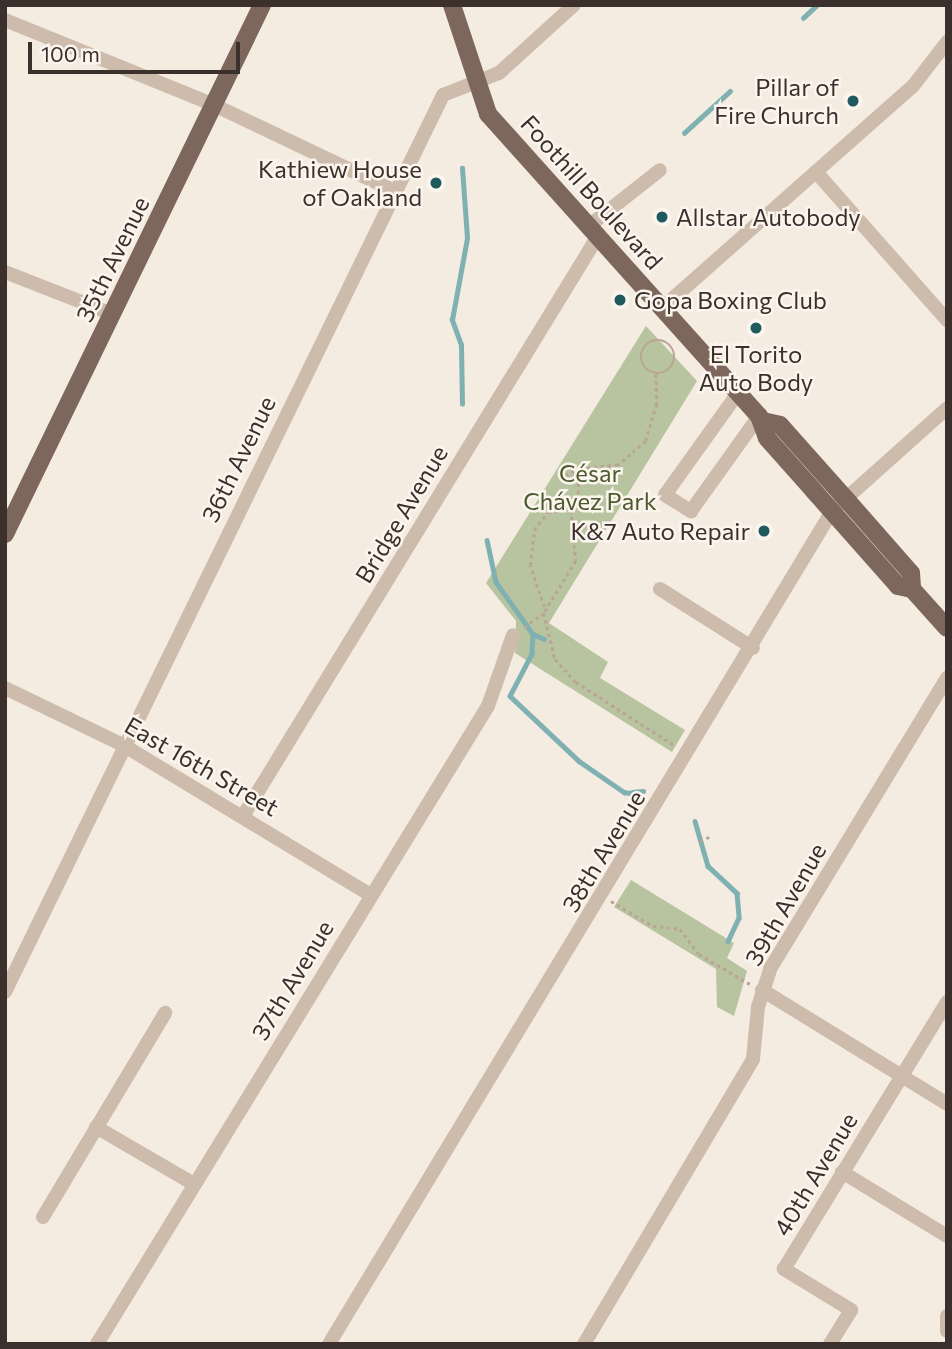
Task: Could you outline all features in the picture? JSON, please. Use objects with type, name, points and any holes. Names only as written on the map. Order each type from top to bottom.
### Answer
[{"type":"main road","name":"35th Avenue","points":[[5,534],[262,5]]},
{"type":"main road","name":"Foothill Boulevard","points":[[452,5],[473,82],[488,114],[761,419],[767,438],[839,505],[898,586],[912,589],[947,628]]},
{"type":"street","name":"36th Avenue","points":[[5,992],[123,745],[443,95],[499,72],[574,5]]},
{"type":"street","points":[[5,20],[214,105],[394,191]]},
{"type":"street","points":[[662,308],[913,86],[947,42]]},
{"type":"street","points":[[593,231],[660,170]]},
{"type":"street","points":[[816,172],[947,320]]},
{"type":"street","name":"Bridge Avenue","points":[[243,816],[593,231]]},
{"type":"street","points":[[5,272],[112,314]]},
{"type":"street","points":[[738,393],[724,407],[665,495],[691,511],[761,419]]},
{"type":"street","name":"38th Avenue","points":[[329,1344],[839,505],[947,408]]},
{"type":"street","points":[[660,589],[753,648]]},
{"type":"street","name":"37th Avenue","points":[[97,1344],[488,706],[513,635]]},
{"type":"street","name":"39th Avenue","points":[[583,1344],[753,1059],[762,990],[947,678]]},
{"type":"street","name":"East 16th Street","points":[[5,688],[123,745],[370,895]]},
{"type":"street","points":[[762,990],[947,1104]]},
{"type":"street","name":"40th Avenue","points":[[830,1344],[851,1310],[784,1269],[947,1002]]},
{"type":"street","points":[[43,1217],[165,1013]]},
{"type":"street","points":[[96,1127],[194,1184]]},
{"type":"street","points":[[842,1172],[947,1236]]},
{"type":"street","points":[[947,1316],[947,1331]]},
{"type":"path","points":[[660,340],[671,346],[675,360],[656,374],[642,364],[642,352],[660,340]]},
{"type":"path","points":[[559,479],[577,469],[618,465],[646,441],[657,404],[656,374]]},
{"type":"path","points":[[544,607],[576,561],[571,510],[579,491],[577,469]]},
{"type":"path","points":[[571,510],[548,512],[534,530],[530,565],[544,607],[555,659],[576,682],[688,754]]},
{"type":"path","points":[[513,635],[544,613]]},
{"type":"path","points":[[700,841],[709,837]]},
{"type":"path","points":[[603,896],[653,926],[680,929],[707,960],[762,990]]},
{"type":"green space","name":"César Chávez Park","points":[[646,326],[697,381],[549,623],[608,662],[600,678],[685,730],[672,752],[515,653],[516,621],[486,583]]},
{"type":"green space","points":[[631,880],[734,943],[727,958],[747,971],[734,1016],[717,1007],[716,969],[614,907]]},
{"type":"waterway","points":[[803,18],[817,5]]},
{"type":"waterway","points":[[684,133],[730,91]]},
{"type":"waterway","points":[[462,168],[467,238],[452,320],[461,345],[462,404]]},
{"type":"waterway","points":[[487,540],[496,582],[533,634],[532,654],[510,696],[579,761],[624,792],[641,795]]},
{"type":"waterway","points":[[533,634],[544,639]]},
{"type":"waterway","points":[[632,792],[643,791]]},
{"type":"waterway","points":[[695,821],[708,866],[737,893],[739,918],[728,942]]},
{"type":"place","name":"Pillar of Fire Church","points":[[853,101]]},
{"type":"place","name":"Kathiew House of Oakland","points":[[436,183]]},
{"type":"place","name":"Allstar Autobody","points":[[662,217]]},
{"type":"place","name":"Gopa Boxing Club","points":[[620,300]]},
{"type":"place","name":"El Torito Auto Body","points":[[756,328]]},
{"type":"place","name":"K&7 Auto Repair","points":[[764,531]]}]
